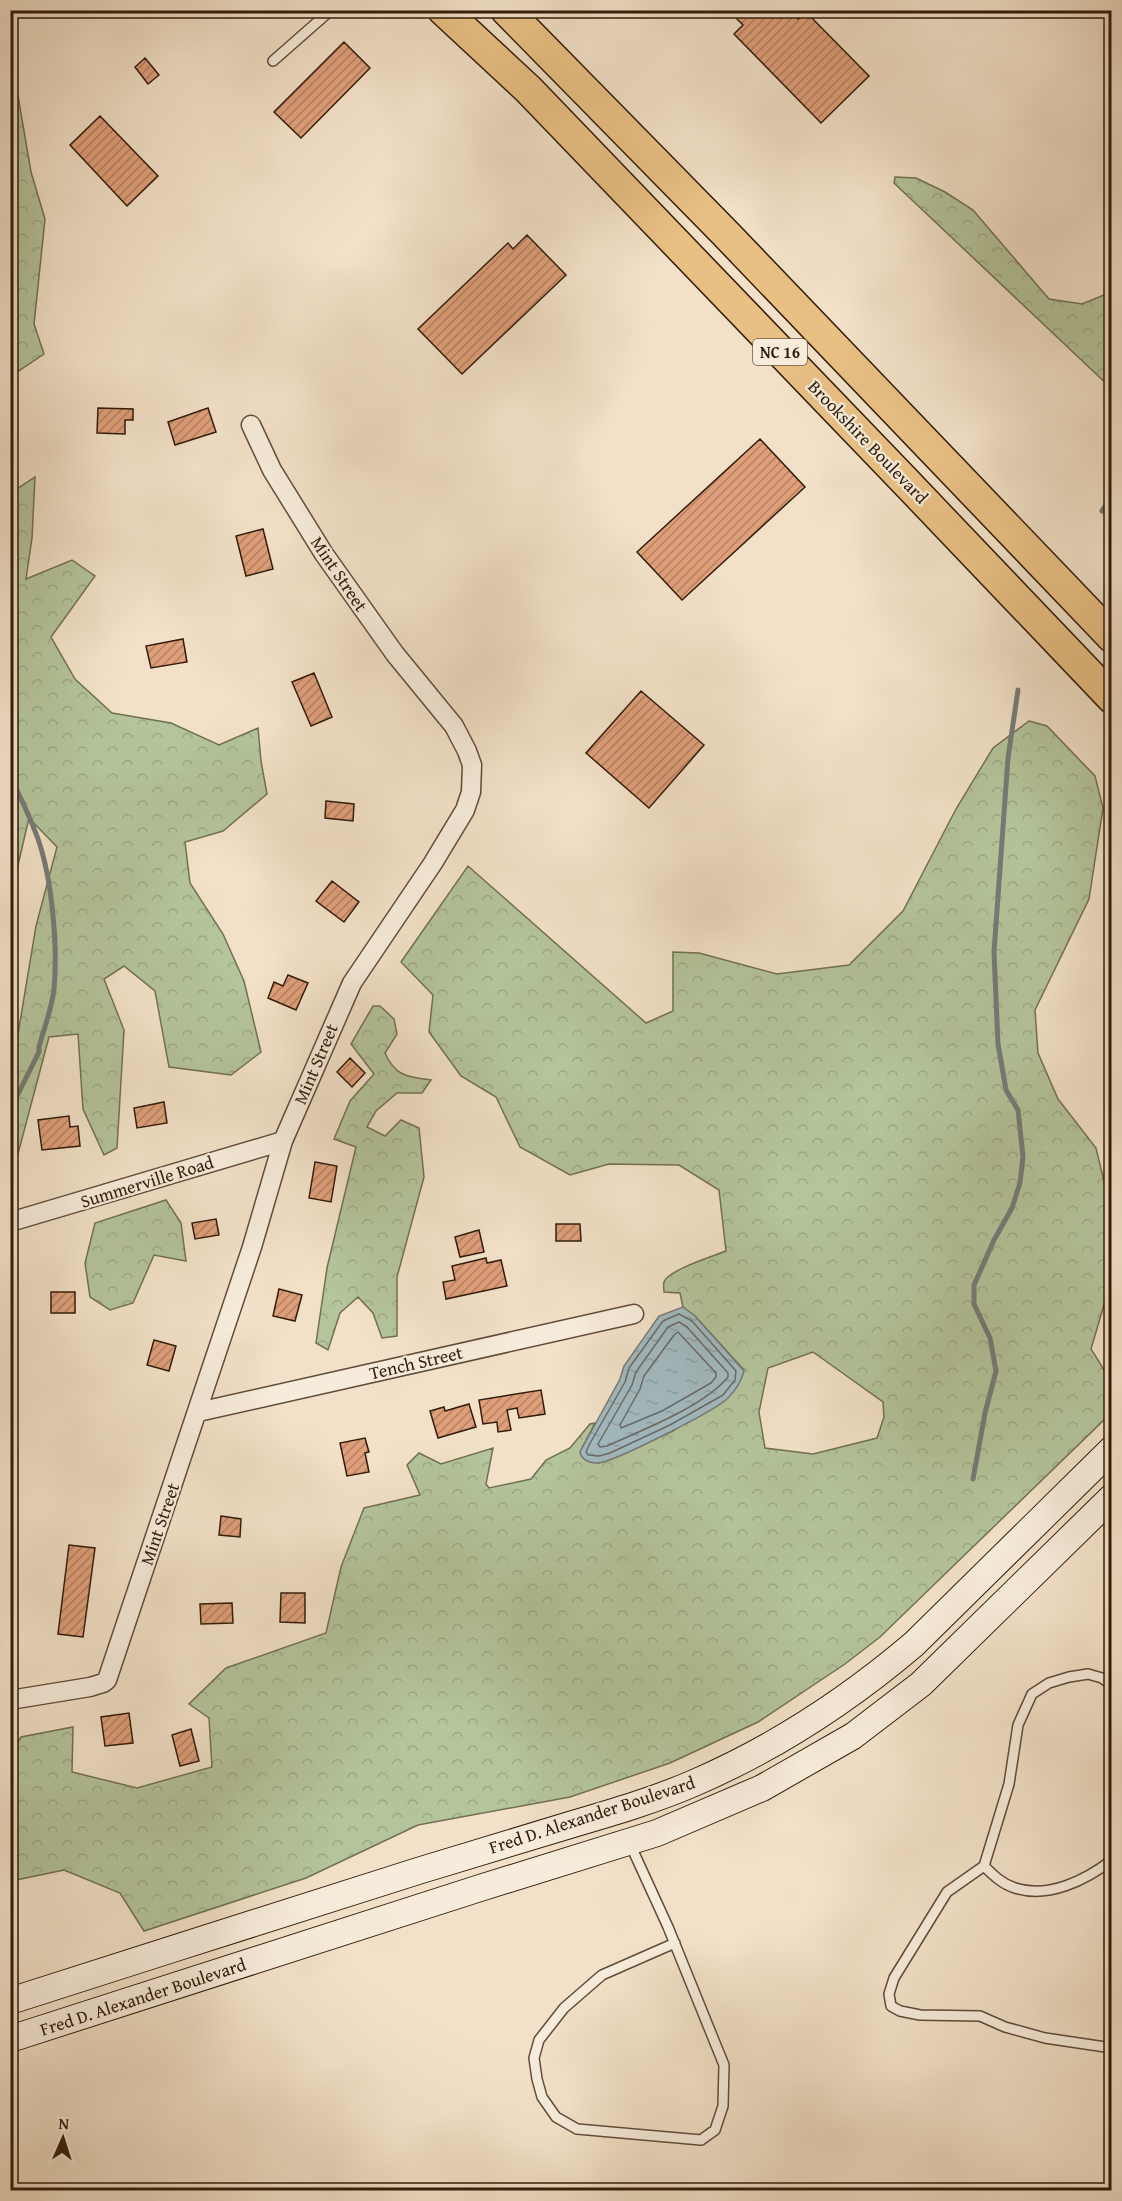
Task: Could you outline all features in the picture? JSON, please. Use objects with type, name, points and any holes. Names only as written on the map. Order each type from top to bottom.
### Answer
[{"type":"highway","name":"Brookshire Boulevard","points":[[443,10],[528,89],[1112,698]]},
{"type":"highway","name":"NC 16","points":[[506,10],[732,240],[1112,637]]},
{"type":"highway","points":[[1088,673],[1112,691]]},
{"type":"main road","name":"Fred D. Alexander Boulevard","points":[[10,2001],[634,1805],[693,1784],[744,1760],[786,1738],[829,1711],[881,1672],[914,1644],[1112,1449]]},
{"type":"main road","name":"Fred D. Alexander Boulevard","points":[[10,2039],[657,1833],[762,1788],[853,1736],[921,1684],[1112,1497]]},
{"type":"main road","points":[[457,1859],[468,1892]]},
{"type":"street","name":"Mint Street","points":[[10,1700],[90,1687],[107,1680],[198,1412],[255,1236],[282,1141],[352,983],[433,863],[465,810],[471,792],[473,777],[468,750],[454,726],[395,654],[324,554],[272,470],[251,425]]},
{"type":"street","name":"Summerville Road","points":[[10,1222],[282,1141]]},
{"type":"street","name":"Tench Street","points":[[198,1412],[634,1314]]},
{"type":"lane","points":[[273,61],[331,10]]},
{"type":"lane","points":[[1112,1685],[1102,1678],[1088,1674],[1049,1683],[1032,1694],[1018,1725],[1009,1784],[984,1866],[947,1892],[894,1977],[889,1994],[891,2006],[900,2011],[920,2015],[980,2016],[1005,2027],[1045,2038],[1112,2048]]},
{"type":"lane","points":[[629,1842],[675,1943],[724,2065],[723,2106],[716,2130],[701,2140],[577,2129],[555,2117],[542,2097],[537,2079],[534,2058],[539,2040],[564,2008],[602,1975],[675,1943]]},
{"type":"lane","points":[[984,1866],[1009,1886],[1016,1889],[1035,1890],[1065,1888],[1112,1860]]},
{"type":"green space","points":[[10,49],[31,172],[45,219],[34,324],[44,354],[11,376]]},
{"type":"green space","points":[[895,177],[916,178],[945,192],[973,210],[1049,299],[1082,304],[1111,292],[1111,388],[894,183]]},
{"type":"green space","points":[[35,477],[32,538],[26,579],[72,560],[95,576],[51,637],[75,679],[112,713],[171,723],[219,745],[258,728],[267,794],[223,831],[185,842],[190,883],[223,934],[244,981],[261,1052],[231,1075],[169,1067],[155,991],[124,966],[104,979],[124,1030],[117,1148],[104,1155],[83,1109],[78,1034],[49,1037],[15,1165],[10,1163],[11,1076],[36,926],[57,847],[29,818],[11,895],[11,493]]},
{"type":"green space","points":[[1029,721],[1047,726],[1095,776],[1103,808],[1089,899],[1035,1010],[1038,1053],[1058,1099],[1096,1148],[1109,1202],[1111,1281],[1091,1349],[1106,1374],[1111,1390],[1107,1417],[880,1637],[845,1664],[758,1722],[670,1763],[570,1797],[418,1825],[306,1878],[144,1931],[120,1893],[64,1870],[11,1881],[11,1753],[21,1737],[73,1727],[72,1772],[137,1788],[212,1767],[209,1718],[189,1704],[226,1668],[326,1633],[341,1567],[364,1508],[420,1495],[407,1465],[419,1453],[441,1464],[493,1448],[486,1484],[489,1488],[531,1479],[546,1460],[570,1448],[590,1424],[595,1423],[580,1452],[599,1463],[673,1431],[744,1370],[695,1316],[683,1307],[680,1293],[664,1292],[664,1282],[667,1277],[692,1264],[726,1251],[719,1190],[679,1165],[609,1164],[570,1175],[520,1147],[496,1097],[461,1076],[429,1032],[433,995],[401,962],[468,866],[646,1023],[673,1011],[673,952],[699,953],[777,974],[849,965],[903,911],[956,809],[993,748]],"holes":[[[813,1352],[883,1402],[884,1417],[877,1438],[813,1454],[765,1448],[759,1412],[768,1368]]]},
{"type":"green space","points":[[373,1006],[380,1006],[394,1019],[397,1034],[385,1053],[389,1061],[403,1074],[431,1080],[422,1093],[397,1093],[376,1111],[367,1127],[385,1136],[401,1120],[419,1128],[424,1177],[397,1277],[397,1336],[382,1338],[373,1313],[358,1297],[340,1313],[328,1350],[316,1343],[327,1268],[356,1147],[334,1139],[350,1101],[374,1074],[351,1044]]},
{"type":"green space","points":[[166,1200],[181,1223],[186,1261],[154,1255],[133,1303],[110,1310],[90,1297],[85,1263],[95,1223]]},
{"type":"water","points":[[683,1307],[695,1316],[744,1371],[738,1386],[728,1398],[704,1414],[664,1435],[608,1460],[598,1463],[586,1460],[580,1452],[620,1379],[624,1366],[659,1316]]},
{"type":"water","points":[[17,1341],[13,1446],[11,1455],[11,1343]]},
{"type":"building","points":[[735,10],[790,10],[798,19],[806,12],[869,76],[821,123],[734,34],[743,25],[732,14]]},
{"type":"building","points":[[344,42],[370,68],[301,138],[274,112]]},
{"type":"building","points":[[145,58],[159,75],[148,84],[135,67]]},
{"type":"building","points":[[100,116],[158,176],[127,206],[70,145]]},
{"type":"building","points":[[527,235],[566,275],[462,374],[418,329],[508,243],[513,249]]},
{"type":"building","points":[[98,408],[133,409],[133,420],[125,420],[125,434],[97,433]]},
{"type":"building","points":[[208,408],[216,432],[175,445],[168,422]]},
{"type":"building","points":[[760,439],[805,487],[682,600],[637,552]]},
{"type":"building","points":[[263,529],[273,569],[246,576],[236,536]]},
{"type":"building","points":[[183,639],[187,662],[151,668],[146,646]]},
{"type":"building","points":[[314,673],[332,717],[311,726],[292,682]]},
{"type":"building","points":[[641,691],[704,745],[649,808],[586,753]]},
{"type":"building","points":[[326,801],[354,804],[353,821],[325,818]]},
{"type":"building","points":[[332,881],[359,902],[344,922],[316,901]]},
{"type":"building","points":[[288,975],[308,983],[296,1010],[268,998],[274,982],[283,986]]},
{"type":"building","points":[[350,1058],[365,1073],[352,1087],[337,1072]]},
{"type":"building","points":[[164,1102],[167,1123],[137,1128],[134,1108]]},
{"type":"building","points":[[69,1116],[70,1127],[78,1126],[80,1146],[42,1150],[38,1120]]},
{"type":"building","points":[[315,1162],[337,1166],[331,1202],[309,1198]]},
{"type":"building","points":[[216,1219],[219,1235],[195,1239],[192,1223]]},
{"type":"building","points":[[556,1224],[580,1224],[581,1241],[556,1241]]},
{"type":"building","points":[[479,1230],[484,1252],[460,1257],[455,1237]]},
{"type":"building","points":[[486,1258],[487,1263],[501,1260],[507,1286],[446,1299],[443,1282],[455,1280],[452,1266]]},
{"type":"building","points":[[279,1289],[302,1295],[295,1321],[273,1316]]},
{"type":"building","points":[[51,1292],[75,1292],[75,1313],[51,1313]]},
{"type":"building","points":[[154,1340],[176,1346],[169,1371],[147,1365]]},
{"type":"building","points":[[541,1390],[545,1414],[519,1418],[517,1408],[507,1410],[511,1430],[498,1432],[497,1422],[483,1424],[479,1400]]},
{"type":"building","points":[[469,1404],[476,1427],[438,1438],[430,1411],[444,1407],[445,1411]]},
{"type":"building","points":[[365,1438],[369,1452],[365,1453],[369,1472],[347,1476],[340,1443]]},
{"type":"building","points":[[221,1516],[241,1519],[240,1537],[219,1535]]},
{"type":"building","points":[[69,1545],[95,1548],[83,1637],[58,1634]]},
{"type":"building","points":[[281,1593],[305,1593],[305,1623],[280,1622]]},
{"type":"building","points":[[232,1603],[233,1623],[201,1624],[200,1604]]},
{"type":"building","points":[[129,1713],[133,1743],[105,1746],[101,1717]]},
{"type":"building","points":[[191,1729],[199,1761],[180,1766],[172,1735]]},
{"type":"waterway","points":[[1102,511],[1112,496]]},
{"type":"waterway","points":[[973,1479],[985,1413],[996,1371],[990,1338],[974,1304],[974,1285],[994,1240],[1012,1208],[1020,1183],[1023,1157],[1018,1110],[1006,1090],[998,1044],[994,952],[1008,758],[1018,690]]},
{"type":"waterway","points":[[10,776],[32,823],[43,855],[53,913],[55,953],[53,996],[39,1052],[10,1110]]}]
